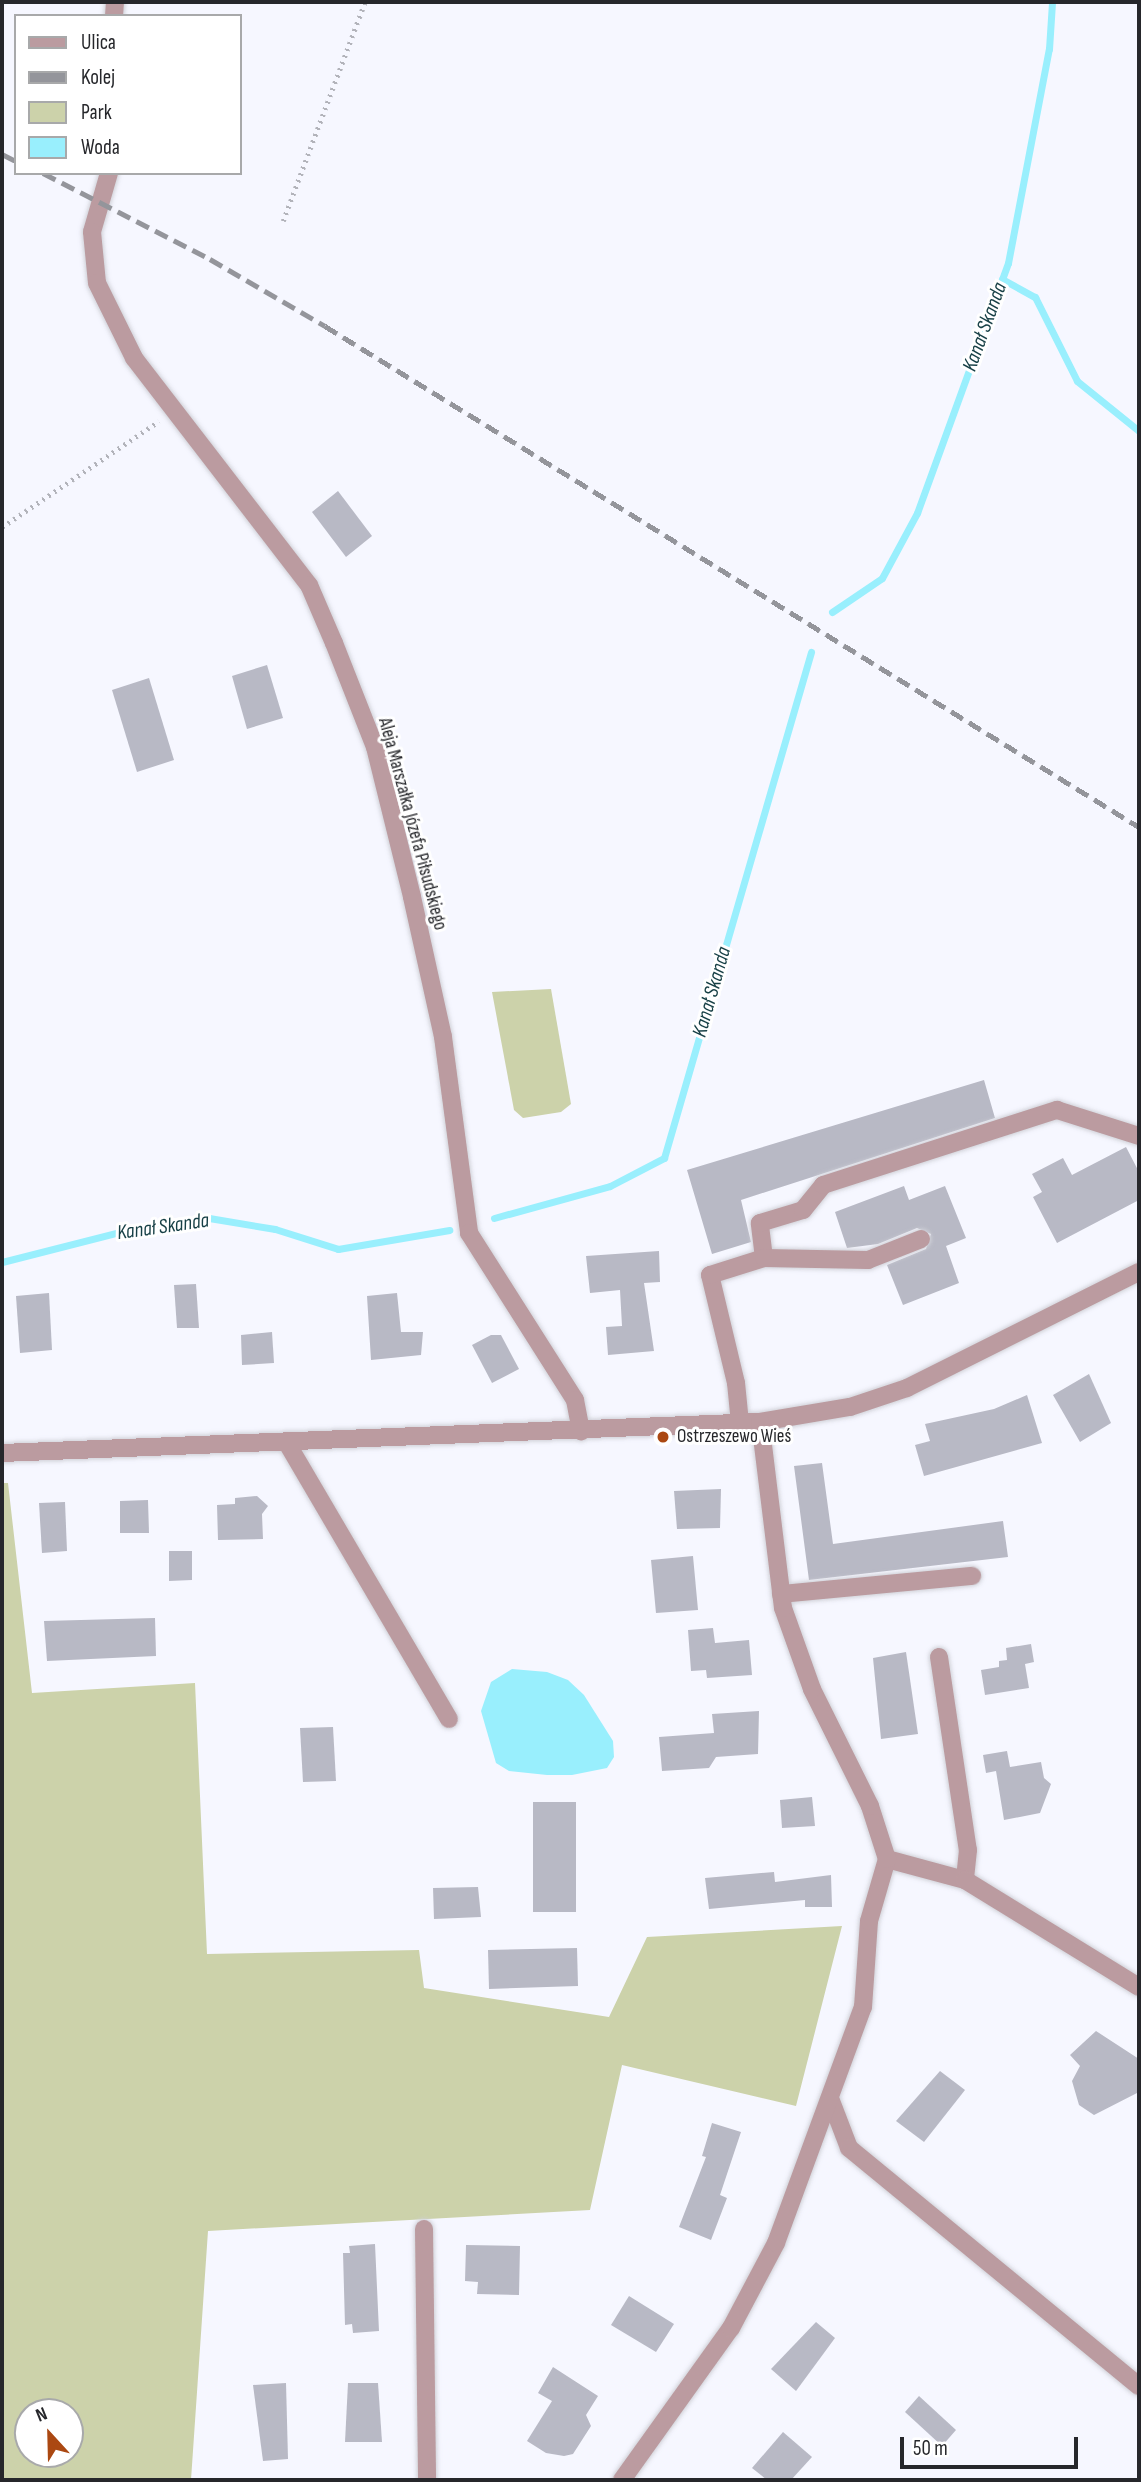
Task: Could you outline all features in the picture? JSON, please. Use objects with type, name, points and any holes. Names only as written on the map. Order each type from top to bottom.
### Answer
[{"type":"street","name":"Aleja Marszałka Józefa Piłsudskiego","points":[[107,175],[92,232],[97,284],[134,358],[309,585],[374,747],[443,1037],[460,1185],[469,1233],[575,1400],[581,1431]]},
{"type":"street","points":[[764,1258],[760,1223],[803,1210],[823,1185],[1057,1110],[1139,1136]]},
{"type":"street","points":[[740,1423],[736,1383],[710,1275],[764,1258],[868,1260],[921,1238]]},
{"type":"street","points":[[2,1454],[760,1422],[850,1407],[907,1388],[1139,1272]]},
{"type":"street","points":[[622,2480],[731,2328],[776,2243],[831,2101],[863,2007],[869,1921],[887,1860],[870,1806],[811,1689],[781,1594],[760,1422]]},
{"type":"street","points":[[287,1443],[449,1719]]},
{"type":"street","points":[[781,1594],[972,1576]]},
{"type":"street","points":[[939,1657],[968,1850],[965,1880]]},
{"type":"street","points":[[887,1860],[965,1880],[1139,1987]]},
{"type":"street","points":[[831,2101],[849,2148],[1139,2386]]},
{"type":"street","points":[[425,2229],[427,2480]]},
{"type":"path","points":[[283,221],[365,2]]},
{"type":"path","points":[[2,527],[175,410]]},
{"type":"green space","points":[[551,989],[571,1104],[561,1112],[523,1118],[514,1110],[492,992]]},
{"type":"green space","points":[[2,1483],[8,1483],[32,1693],[195,1683],[207,1954],[419,1950],[424,1988],[609,2017],[647,1937],[842,1926],[796,2106],[622,2065],[590,2210],[208,2231],[191,2480],[2,2480]]},
{"type":"water","points":[[512,1669],[547,1672],[568,1680],[584,1695],[613,1741],[614,1757],[607,1768],[572,1775],[547,1775],[509,1771],[496,1763],[481,1711],[491,1682]]},
{"type":"building","points":[[338,491],[372,536],[346,557],[312,512]]},
{"type":"building","points":[[267,665],[283,718],[247,729],[232,676]]},
{"type":"building","points":[[149,678],[174,760],[137,772],[112,690]]},
{"type":"building","points":[[984,1080],[995,1118],[741,1200],[751,1242],[712,1254],[687,1170]]},
{"type":"building","points":[[1126,1147],[1139,1172],[1139,1200],[1057,1243],[1033,1197],[1042,1192],[1032,1174],[1063,1158],[1072,1175]]},
{"type":"building","points":[[904,1186],[909,1200],[945,1186],[966,1238],[946,1246],[959,1283],[903,1305],[887,1265],[926,1249],[931,1234],[917,1228],[878,1244],[847,1248],[835,1212]]},
{"type":"building","points":[[659,1251],[660,1282],[644,1283],[654,1351],[608,1355],[606,1327],[622,1326],[620,1290],[590,1293],[586,1256]]},
{"type":"building","points":[[196,1284],[199,1328],[177,1328],[174,1285]]},
{"type":"building","points":[[49,1293],[52,1350],[20,1353],[16,1296]]},
{"type":"building","points":[[397,1293],[401,1332],[423,1332],[421,1355],[371,1360],[367,1296]]},
{"type":"building","points":[[272,1332],[274,1363],[242,1365],[241,1335]]},
{"type":"building","points":[[491,1335],[501,1335],[519,1369],[492,1383],[472,1345]]},
{"type":"building","points":[[1089,1374],[1111,1423],[1080,1442],[1053,1395]]},
{"type":"building","points":[[1027,1395],[1042,1443],[924,1476],[915,1445],[930,1441],[925,1424],[994,1409]]},
{"type":"building","points":[[822,1463],[833,1544],[1003,1521],[1008,1557],[809,1580],[794,1466]]},
{"type":"building","points":[[721,1489],[720,1528],[677,1529],[674,1491]]},
{"type":"building","points":[[257,1496],[268,1506],[262,1514],[263,1539],[218,1540],[217,1505],[235,1504],[235,1498]]},
{"type":"building","points":[[148,1500],[149,1533],[120,1533],[120,1501]]},
{"type":"building","points":[[65,1502],[67,1551],[42,1553],[39,1503]]},
{"type":"building","points":[[169,1551],[192,1551],[192,1580],[169,1581]]},
{"type":"building","points":[[693,1556],[698,1610],[656,1613],[651,1560]]},
{"type":"building","points":[[155,1618],[156,1656],[47,1661],[44,1621]]},
{"type":"building","points":[[713,1628],[715,1643],[749,1640],[752,1675],[707,1678],[706,1670],[691,1671],[688,1630]]},
{"type":"building","points":[[1031,1644],[1034,1662],[1025,1664],[1029,1688],[985,1695],[981,1670],[999,1667],[999,1661],[1007,1660],[1006,1648]]},
{"type":"building","points":[[906,1652],[918,1734],[881,1739],[873,1658]]},
{"type":"building","points":[[759,1711],[758,1754],[716,1757],[709,1768],[662,1771],[659,1737],[714,1733],[712,1714]]},
{"type":"building","points":[[333,1727],[336,1781],[303,1782],[300,1728]]},
{"type":"building","points":[[1007,1751],[1010,1767],[1041,1762],[1044,1778],[1051,1784],[1040,1813],[1004,1820],[996,1771],[986,1773],[983,1755]]},
{"type":"building","points":[[812,1797],[815,1826],[782,1828],[780,1800]]},
{"type":"building","points":[[533,1802],[576,1802],[576,1912],[533,1912]]},
{"type":"building","points":[[774,1872],[775,1882],[831,1875],[832,1907],[805,1907],[805,1900],[709,1909],[705,1878]]},
{"type":"building","points":[[478,1887],[481,1917],[434,1919],[433,1888]]},
{"type":"building","points":[[577,1948],[578,1986],[489,1989],[488,1950]]},
{"type":"building","points":[[1096,2031],[1139,2059],[1139,2092],[1094,2115],[1079,2105],[1072,2081],[1080,2066],[1070,2055]]},
{"type":"building","points":[[940,2071],[965,2090],[924,2142],[896,2121]]},
{"type":"building","points":[[712,2123],[741,2132],[720,2195],[727,2198],[711,2240],[679,2227],[706,2157],[702,2156]]},
{"type":"building","points":[[375,2244],[379,2331],[353,2333],[352,2324],[345,2325],[343,2253],[350,2253],[349,2246]]},
{"type":"building","points":[[466,2245],[520,2246],[519,2295],[477,2294],[478,2282],[465,2281]]},
{"type":"building","points":[[629,2296],[674,2324],[656,2352],[611,2325]]},
{"type":"building","points":[[816,2322],[835,2338],[796,2391],[771,2369]]},
{"type":"building","points":[[553,2367],[598,2396],[586,2415],[591,2426],[573,2454],[564,2456],[546,2453],[527,2441],[552,2401],[538,2393]]},
{"type":"building","points":[[286,2383],[288,2459],[263,2461],[253,2385]]},
{"type":"building","points":[[348,2383],[378,2383],[382,2442],[345,2442]]},
{"type":"building","points":[[919,2396],[956,2430],[942,2446],[905,2412]]},
{"type":"building","points":[[783,2432],[812,2457],[791,2480],[767,2480],[752,2468]]},
{"type":"waterway","name":"Kanał Skanda","points":[[832,612],[882,578],[917,513],[1008,263],[1049,49],[1052,2]]},
{"type":"waterway","points":[[1002,279],[1035,297],[1077,381],[1139,431]]},
{"type":"waterway","name":"Kanał Skanda","points":[[494,1218],[610,1186],[664,1158],[811,652]]},
{"type":"waterway","name":"Kanał Skanda","points":[[2,1262],[120,1232],[209,1218],[275,1229],[338,1249],[449,1230]]},
{"type":"railway","points":[[2,154],[14,160]]},
{"type":"railway","points":[[47,175],[210,259],[325,326],[1139,827]]},
{"type":"place","name":"Ostrzeszewo Wieś","points":[[663,1437]]}]
